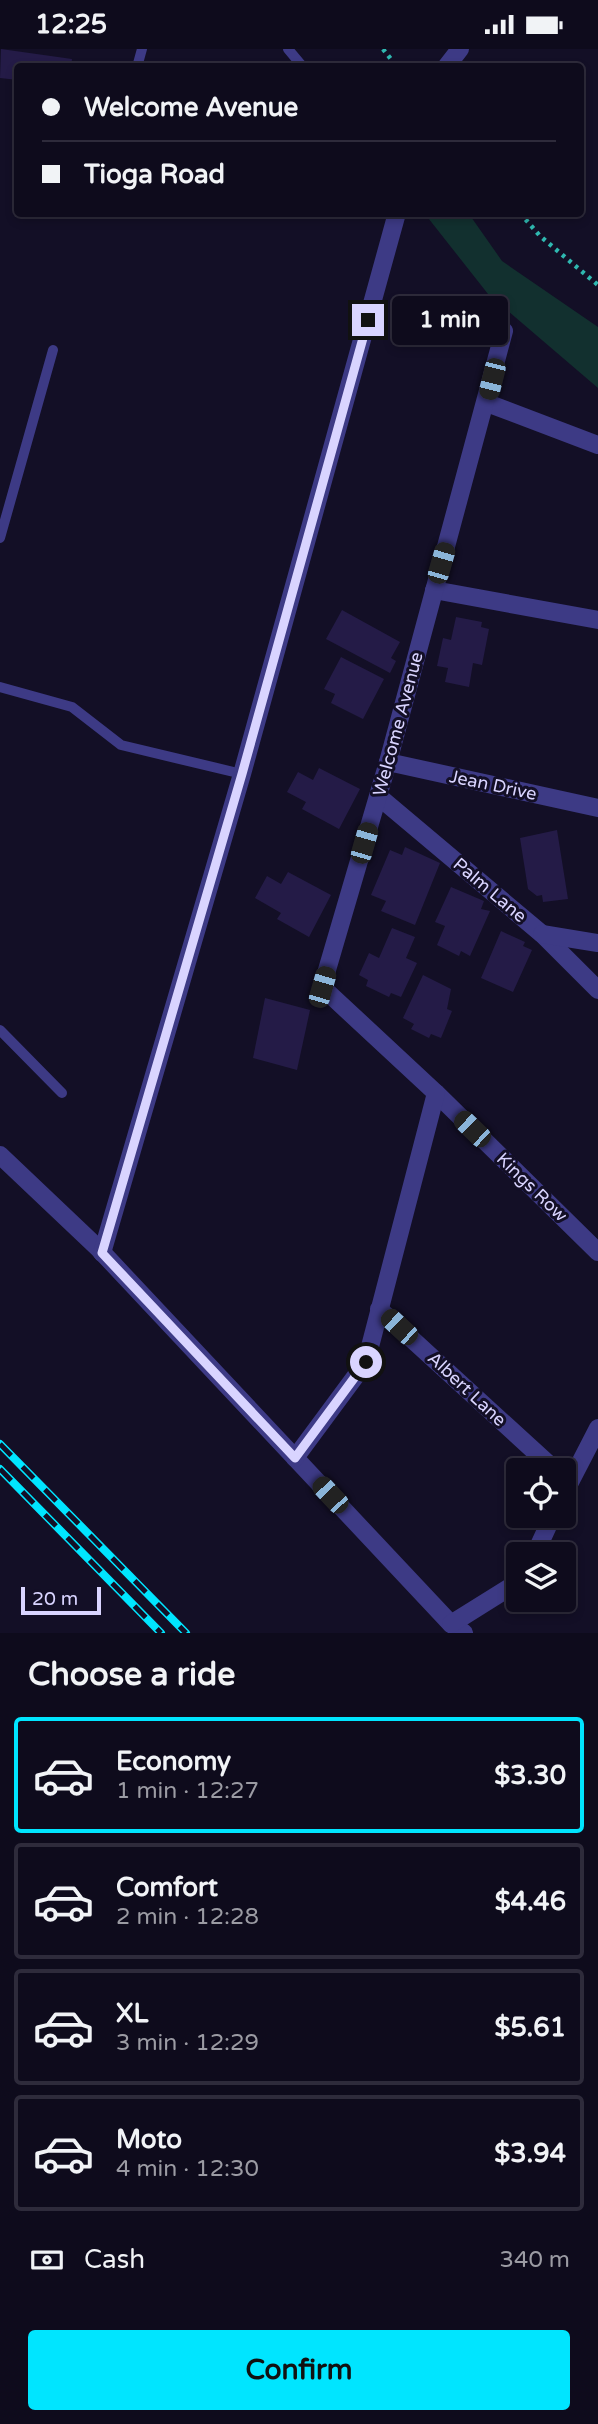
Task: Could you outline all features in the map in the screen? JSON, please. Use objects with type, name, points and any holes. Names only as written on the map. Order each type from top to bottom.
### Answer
[{"type":"street","points":[[449,63],[460,49]]},
{"type":"street","points":[[102,1253],[242,774],[396,217]]},
{"type":"street","name":"Welcome Avenue","points":[[436,1093],[322,987],[388,762],[487,403],[504,331]]},
{"type":"street","points":[[487,403],[598,445]]},
{"type":"street","points":[[434,590],[598,620]]},
{"type":"street","name":"Jean Drive","points":[[388,762],[598,808]]},
{"type":"street","name":"Palm Lane","points":[[378,796],[542,934],[598,990]]},
{"type":"street","points":[[542,934],[598,943]]},
{"type":"street","points":[[295,1458],[366,1362],[436,1093]]},
{"type":"street","name":"Kings Row","points":[[436,1093],[598,1252]]},
{"type":"street","points":[[0,1155],[102,1253],[457,1629],[506,1591]]},
{"type":"street","name":"Albert Lane","points":[[379,1308],[542,1458]]},
{"type":"street","points":[[576,1466],[598,1428]]},
{"type":"lane","points":[[288,49],[300,63]]},
{"type":"lane","points":[[0,538],[53,349]]},
{"type":"lane","points":[[0,687],[72,707],[121,745],[242,774]]},
{"type":"lane","points":[[0,1030],[62,1093]]},
{"type":"path","points":[[383,49],[394,63]]},
{"type":"path","points":[[523,217],[540,236],[598,285]]},
{"type":"green space","points":[[427,217],[471,217],[502,261],[598,327],[598,388],[488,294]]},
{"type":"building","points":[[1,49],[72,59],[72,63],[14,63],[14,80],[0,78]]},
{"type":"building","points":[[342,610],[400,642],[391,658],[396,661],[390,673],[326,639]]},
{"type":"building","points":[[456,617],[482,622],[481,627],[489,629],[482,665],[473,663],[469,687],[445,682],[448,668],[437,666],[443,638],[451,640]]},
{"type":"building","points":[[341,657],[384,679],[363,719],[331,703],[335,694],[324,689]]},
{"type":"building","points":[[319,768],[360,789],[339,829],[302,809],[306,802],[287,792],[298,772],[313,780]]},
{"type":"building","points":[[557,830],[568,899],[543,902],[542,895],[537,896],[528,889],[520,838]]},
{"type":"building","points":[[405,847],[440,863],[415,925],[381,911],[386,901],[371,895],[390,850],[402,855]]},
{"type":"building","points":[[288,872],[331,895],[309,937],[277,919],[281,913],[255,898],[267,876],[281,884]]},
{"type":"building","points":[[451,887],[484,901],[481,909],[490,911],[470,956],[461,951],[459,956],[437,945],[445,926],[435,922]]},
{"type":"building","points":[[392,928],[415,937],[406,958],[417,963],[401,997],[391,993],[389,997],[366,986],[368,980],[359,975],[369,953],[379,958]]},
{"type":"building","points":[[501,931],[525,942],[523,946],[532,950],[513,992],[481,978]]},
{"type":"building","points":[[423,975],[451,989],[447,1009],[452,1011],[441,1038],[431,1034],[429,1038],[411,1029],[414,1024],[403,1018]]},
{"type":"building","points":[[265,998],[310,1010],[297,1070],[253,1058]]},
{"type":"railway","points":[[0,1444],[186,1633]]},
{"type":"railway","points":[[0,1469],[161,1633]]},
{"type":"route","points":[[366,1362],[295,1458],[102,1253],[242,774],[368,320]]}]
